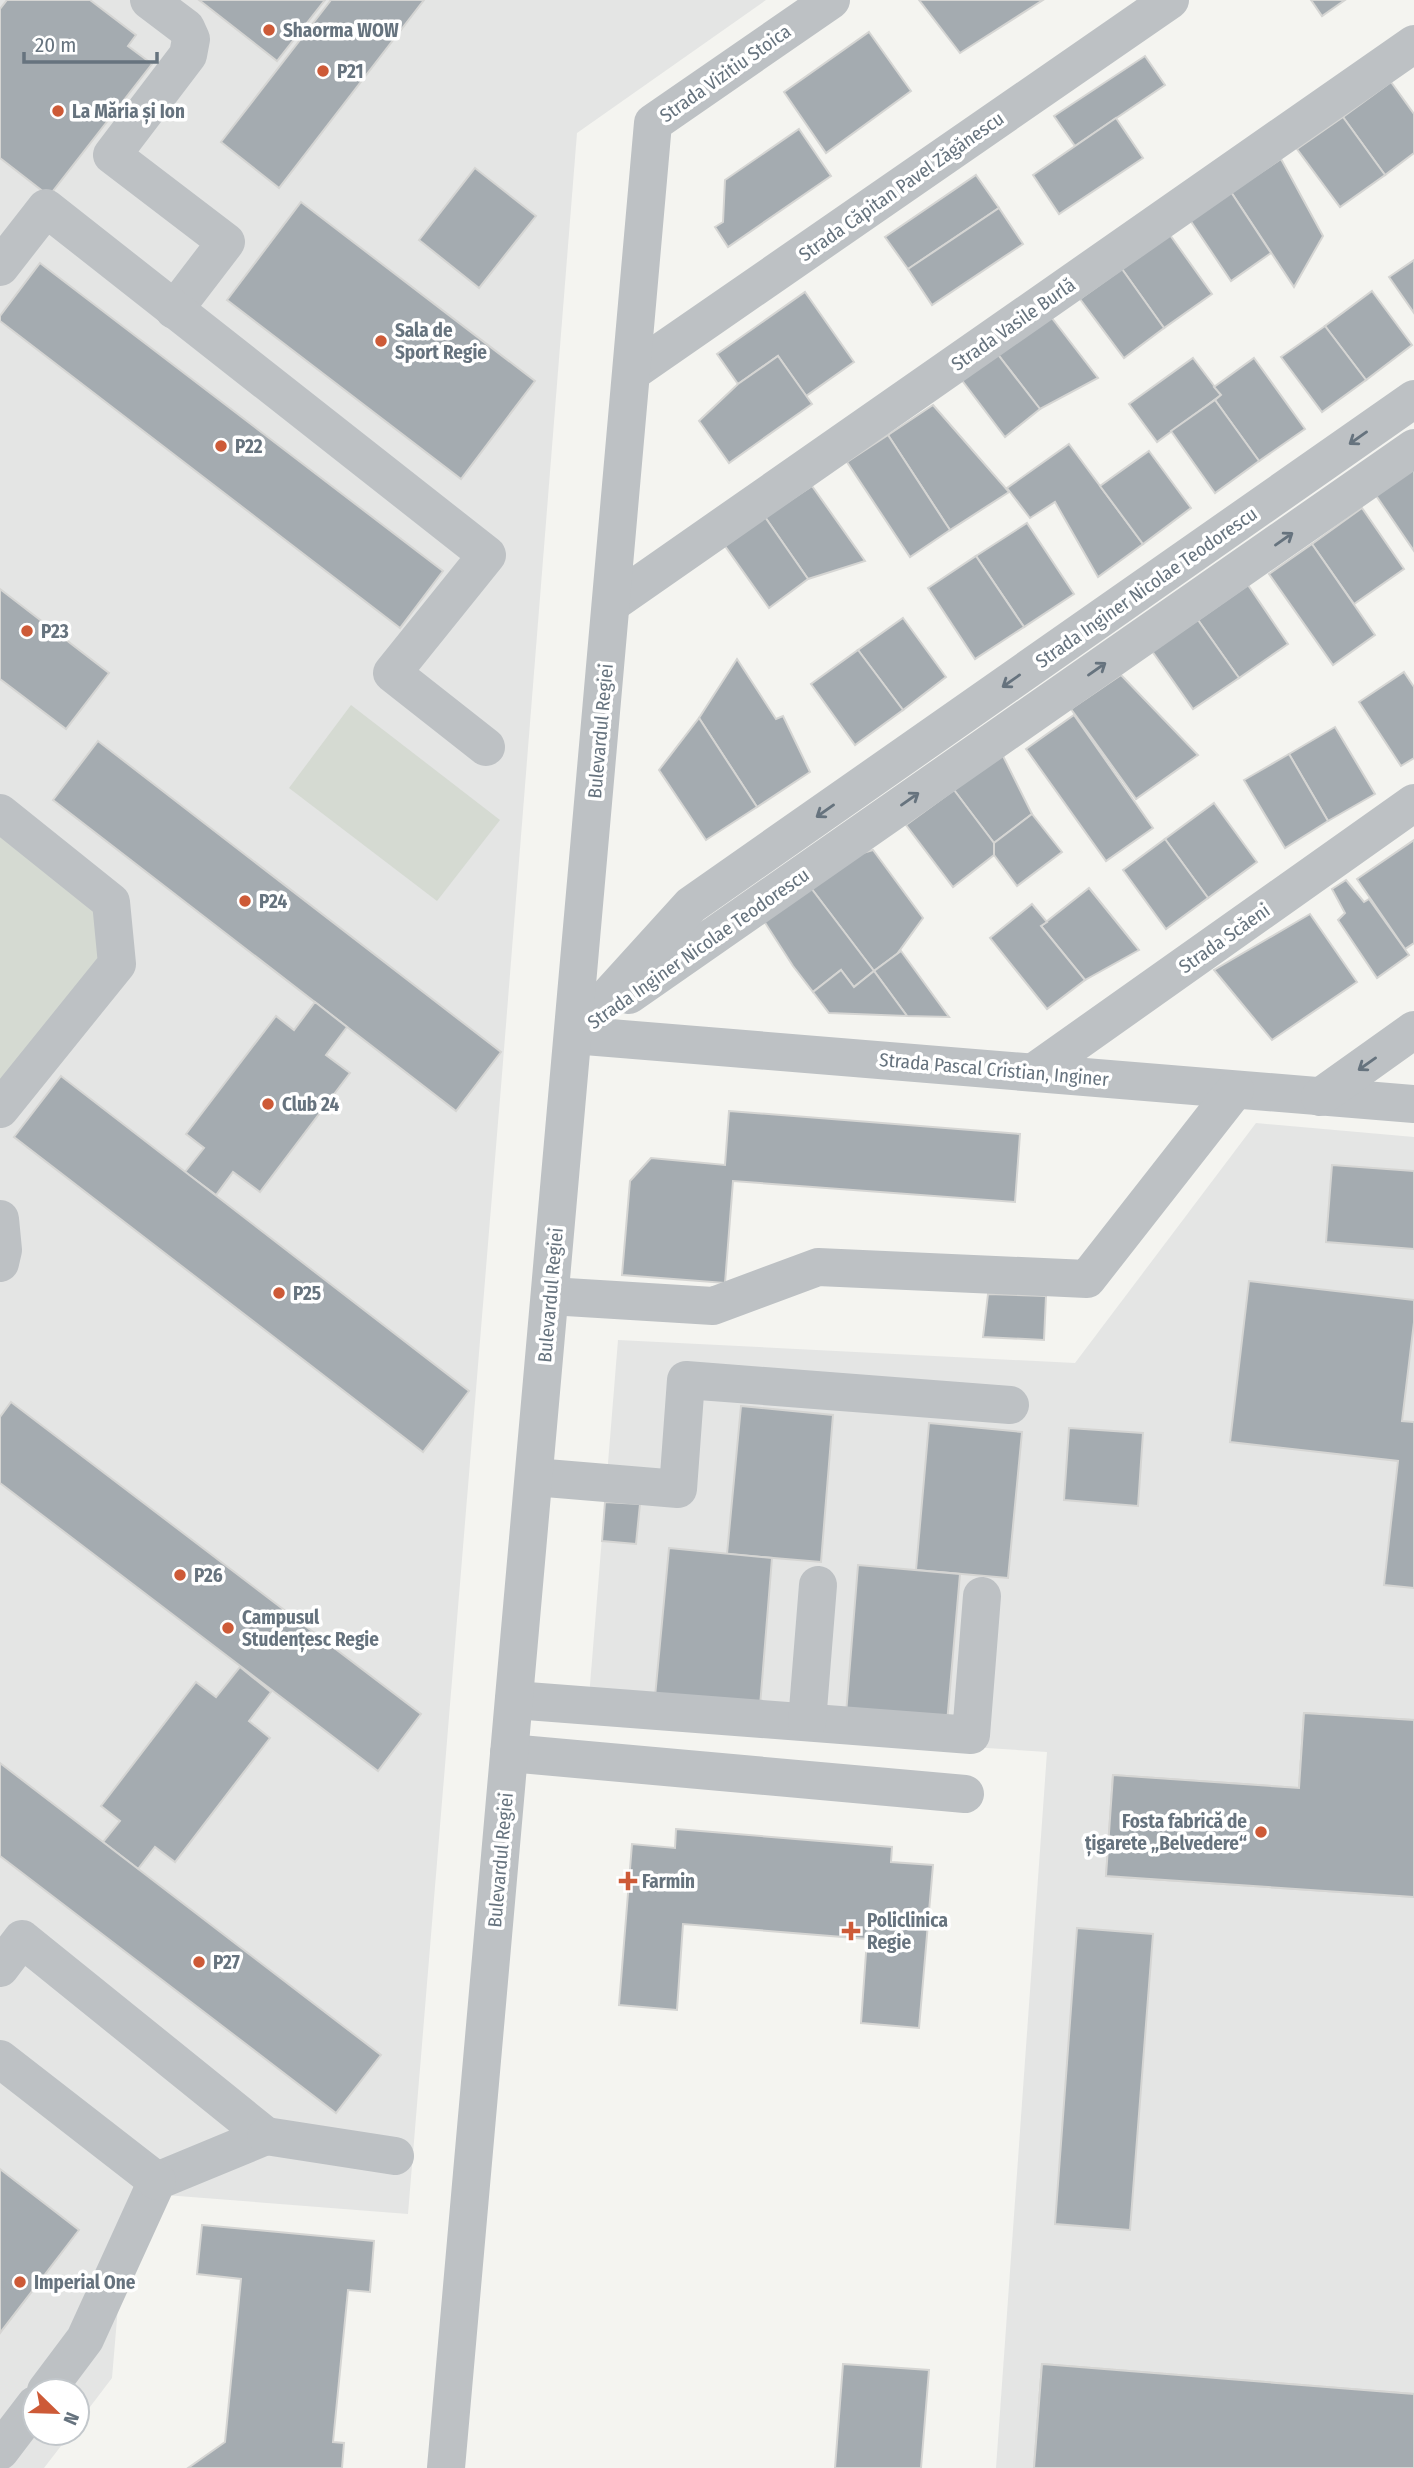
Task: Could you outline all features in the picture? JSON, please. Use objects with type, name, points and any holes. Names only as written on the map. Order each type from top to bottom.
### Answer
[{"type":"street","points":[[149,0],[186,28],[191,39],[188,55],[112,155],[226,242],[174,310]]},
{"type":"street","name":"Strada Vizitiu Stoica","points":[[653,123],[831,0]]},
{"type":"street","name":"Strada Căpitan Pavel Zăgănescu","points":[[632,372],[1170,0]]},
{"type":"street","name":"Strada Vasile Burlă","points":[[611,604],[1414,44]]},
{"type":"street","name":"Bulevardul Regiei","points":[[446,2468],[653,123]]},
{"type":"street","points":[[0,267],[46,208],[487,555],[392,673],[486,747]]},
{"type":"street","name":"Strada Inginer Nicolae Teodorescu","points":[[573,1034],[691,905],[1414,399]]},
{"type":"street","name":"Strada Inginer Nicolae Teodorescu","points":[[573,1034],[1414,448]]},
{"type":"street","name":"Strada Scăeni","points":[[1034,1072],[1414,803]]},
{"type":"street","points":[[0,813],[111,902],[117,964],[0,1109]]},
{"type":"street","points":[[1320,1097],[1414,1030]]},
{"type":"street","name":"Strada Pascal Cristian, Inginer","points":[[573,1034],[1414,1104]]},
{"type":"street","points":[[550,1296],[713,1306],[818,1267],[1087,1279],[1235,1090]]},
{"type":"street","points":[[534,1477],[678,1489],[686,1380],[1010,1405]]},
{"type":"street","points":[[807,1723],[818,1585]]},
{"type":"street","points":[[514,1700],[971,1735],[982,1596]]},
{"type":"street","points":[[509,1753],[965,1794]]},
{"type":"street","points":[[0,1968],[22,1939],[267,2136],[395,2156]]},
{"type":"street","points":[[0,2059],[157,2180]]},
{"type":"street","points":[[56,2377],[85,2339],[157,2180],[267,2136]]},
{"type":"street","points":[[0,2451],[21,2423]]},
{"type":"shaded area","name":"Campusul Studențesc Regie","points":[[0,0],[766,0],[577,133],[408,2214],[165,2195],[122,2259],[112,2378],[91,2406],[91,2377],[21,2377],[21,2447],[60,2447],[44,2468],[0,2468]]},
{"type":"shaded area","points":[[351,705],[500,820],[437,901],[289,788]]},
{"type":"shaded area","points":[[0,831],[104,915],[100,963],[0,1085]]},
{"type":"shaded area","points":[[1256,1123],[1414,1137],[1414,2468],[996,2468],[1047,1752],[587,1722],[618,1340],[1075,1363]]},
{"type":"building","name":"La Măria și Ion","points":[[7,0],[90,0],[136,35],[128,46],[152,64],[49,196],[0,158],[0,9]]},
{"type":"building","name":"Shaorma WOW","points":[[199,0],[325,0],[277,61]]},
{"type":"building","name":"P21","points":[[331,0],[424,0],[279,188],[221,142]]},
{"type":"building","points":[[919,0],[1043,0],[960,53]]},
{"type":"building","points":[[1311,0],[1345,0],[1322,16]]},
{"type":"building","points":[[869,32],[911,91],[826,153],[784,92]]},
{"type":"building","points":[[1145,56],[1165,85],[1075,146],[1054,116]]},
{"type":"building","points":[[1391,82],[1414,114],[1414,153],[1385,175],[1343,117]]},
{"type":"building","points":[[1343,117],[1385,175],[1340,207],[1297,149]]},
{"type":"building","points":[[1116,118],[1143,158],[1059,214],[1033,175]]},
{"type":"building","points":[[799,129],[831,176],[728,247],[715,227],[723,222],[725,180]]},
{"type":"building","points":[[1281,159],[1323,236],[1294,287],[1231,192]]},
{"type":"building","points":[[475,168],[536,216],[479,288],[419,240]]},
{"type":"building","points":[[976,175],[999,208],[908,269],[885,237]]},
{"type":"building","points":[[1231,192],[1271,253],[1231,281],[1190,220]]},
{"type":"building","name":"Sala de Sport Regie","points":[[301,202],[535,381],[461,479],[227,300]]},
{"type":"building","points":[[999,208],[1023,244],[932,305],[908,269]]},
{"type":"building","points":[[1170,235],[1212,294],[1164,328],[1122,269]]},
{"type":"building","points":[[1414,260],[1414,313],[1389,277]]},
{"type":"building","name":"P22","points":[[40,263],[443,571],[400,628],[0,321],[0,316]]},
{"type":"building","points":[[1122,269],[1164,328],[1124,358],[1080,299]]},
{"type":"building","points":[[1372,291],[1412,345],[1366,380],[1325,326]]},
{"type":"building","points":[[805,292],[854,362],[806,396],[778,356],[738,384],[717,354]]},
{"type":"building","points":[[1048,313],[1098,378],[1040,409],[996,352]]},
{"type":"building","points":[[1325,326],[1366,380],[1322,412],[1281,357]]},
{"type":"building","points":[[996,352],[1040,409],[1005,437],[961,379]]},
{"type":"building","points":[[778,356],[812,404],[729,463],[699,421],[738,384]]},
{"type":"building","points":[[1193,358],[1221,395],[1157,442],[1129,404]]},
{"type":"building","points":[[1254,358],[1305,429],[1259,461],[1215,400],[1221,395],[1214,387]]},
{"type":"building","points":[[1215,400],[1259,461],[1215,493],[1171,431]]},
{"type":"building","points":[[933,405],[1009,492],[950,530],[888,435]]},
{"type":"building","points":[[888,435],[950,530],[910,557],[847,462]]},
{"type":"building","points":[[1069,444],[1143,544],[1098,577],[1055,502],[1030,518],[1007,488]]},
{"type":"building","points":[[1149,451],[1191,508],[1143,544],[1100,486]]},
{"type":"building","points":[[1414,468],[1414,551],[1375,494]]},
{"type":"building","points":[[812,486],[865,561],[808,579],[765,517]]},
{"type":"building","points":[[1362,508],[1404,569],[1354,604],[1312,544]]},
{"type":"building","points":[[765,517],[808,579],[769,608],[725,546]]},
{"type":"building","points":[[1027,523],[1074,594],[1024,627],[976,556]]},
{"type":"building","points":[[1312,544],[1375,635],[1333,665],[1269,574]]},
{"type":"building","points":[[976,556],[1024,627],[975,659],[928,588]]},
{"type":"building","points":[[1248,585],[1288,644],[1239,678],[1198,620]]},
{"type":"building","name":"P23","points":[[0,589],[109,673],[66,729],[0,679]]},
{"type":"building","points":[[903,618],[946,677],[903,710],[858,650]]},
{"type":"building","points":[[1198,620],[1239,678],[1193,709],[1152,651]]},
{"type":"building","points":[[858,650],[903,710],[855,745],[811,684]]},
{"type":"building","points":[[737,659],[776,719],[783,716],[810,772],[757,807],[699,718]]},
{"type":"building","points":[[1404,672],[1414,687],[1414,758],[1401,766],[1359,702]]},
{"type":"building","points":[[1121,675],[1198,755],[1136,799],[1071,709]]},
{"type":"building","points":[[1074,715],[1153,828],[1106,861],[1026,749]]},
{"type":"building","points":[[699,718],[757,807],[706,840],[659,770]]},
{"type":"building","points":[[1335,727],[1375,794],[1328,821],[1289,754]]},
{"type":"building","name":"P24","points":[[98,741],[501,1052],[456,1111],[53,800]]},
{"type":"building","points":[[1002,754],[1032,814],[994,843],[954,790]]},
{"type":"building","points":[[1289,754],[1328,821],[1285,848],[1244,780]]},
{"type":"building","points":[[954,790],[994,843],[994,855],[953,887],[906,825]]},
{"type":"building","points":[[1214,803],[1257,862],[1208,898],[1165,839]]},
{"type":"building","points":[[1032,814],[1062,852],[1017,886],[994,855],[994,843]]},
{"type":"building","points":[[1165,839],[1208,898],[1166,929],[1123,870]]},
{"type":"building","points":[[1414,840],[1414,943],[1405,949],[1357,879]]},
{"type":"building","points":[[873,850],[923,918],[897,954],[874,971],[808,884],[839,860]]},
{"type":"building","points":[[1346,880],[1364,902],[1369,899],[1409,955],[1377,978],[1338,920],[1345,913],[1332,889]]},
{"type":"building","points":[[808,884],[874,971],[854,987],[841,970],[813,992],[762,918]]},
{"type":"building","points":[[1089,888],[1139,950],[1085,980],[1041,926]]},
{"type":"building","points":[[1032,904],[1047,922],[1041,926],[1085,980],[1047,1009],[990,938]]},
{"type":"building","points":[[1310,914],[1357,982],[1272,1040],[1214,970]]},
{"type":"building","points":[[901,951],[949,1017],[907,1016],[874,971]]},
{"type":"building","points":[[841,970],[854,987],[874,971],[907,1016],[829,1013],[813,992]]},
{"type":"building","name":"Club 24","points":[[315,1002],[347,1027],[326,1055],[350,1073],[260,1192],[233,1172],[216,1195],[185,1172],[204,1148],[186,1134],[276,1016],[294,1030]]},
{"type":"building","name":"P25","points":[[61,1076],[469,1391],[423,1452],[14,1137]]},
{"type":"building","points":[[729,1111],[1020,1134],[1015,1202],[733,1181],[725,1283],[622,1275],[630,1181],[651,1158],[725,1165]]},
{"type":"building","points":[[1332,1165],[1414,1171],[1414,1249],[1326,1242]]},
{"type":"building","points":[[1249,1281],[1414,1300],[1414,1322],[1402,1421],[1414,1422],[1414,1588],[1384,1585],[1398,1461],[1230,1442]]},
{"type":"building","points":[[988,1294],[1046,1296],[1044,1340],[983,1337]]},
{"type":"building","name":"P26","points":[[11,1402],[421,1714],[378,1771],[0,1483],[0,1417]]},
{"type":"building","points":[[741,1406],[833,1415],[821,1562],[727,1554]]},
{"type":"building","points":[[929,1423],[1022,1432],[1008,1578],[916,1570]]},
{"type":"building","points":[[1069,1428],[1143,1433],[1138,1506],[1064,1500]]},
{"type":"building","points":[[605,1502],[640,1504],[636,1544],[602,1541]]},
{"type":"building","points":[[669,1548],[772,1558],[760,1706],[655,1697]]},
{"type":"building","points":[[858,1565],[960,1574],[947,1723],[846,1714]]},
{"type":"building","points":[[240,1667],[271,1692],[249,1721],[270,1738],[175,1862],[155,1847],[138,1869],[103,1842],[120,1821],[101,1806],[196,1682],[216,1697]]},
{"type":"building","name":"Fosta fabrică de țigarete „Belvedere“","points":[[1304,1713],[1414,1720],[1414,1897],[1106,1876],[1113,1775],[1299,1788]]},
{"type":"building","name":"Fosta fabrică de țigarete „Belvedere“","points":[[1304,1713],[1414,1720],[1414,1897],[1106,1876],[1113,1775],[1299,1788]]},
{"type":"building","name":"P27","points":[[0,1763],[381,2055],[336,2113],[0,1856]]},
{"type":"building","name":"Policlinica Regie","points":[[676,1829],[892,1847],[891,1862],[933,1865],[919,2028],[861,2023],[867,1939],[683,1924],[677,2010],[619,2005],[632,1844],[675,1848]]},
{"type":"building","points":[[1077,1928],[1153,1934],[1130,2230],[1055,2224]]},
{"type":"building","name":"Imperial One","points":[[0,2169],[79,2230],[0,2333]]},
{"type":"building","points":[[202,2225],[374,2241],[370,2292],[348,2290],[333,2442],[344,2443],[342,2468],[188,2468],[225,2442],[241,2279],[197,2274]]},
{"type":"building","points":[[843,2364],[929,2370],[921,2468],[835,2468]]},
{"type":"building","points":[[1042,2364],[1414,2394],[1414,2468],[1034,2468]]},
{"type":"building","points":[[1042,2364],[1414,2394],[1414,2468],[1034,2468]]},
{"type":"place","name":"Shaorma WOW","points":[[269,30]]},
{"type":"place","name":"P21","points":[[323,71]]},
{"type":"place","name":"La Măria și Ion","points":[[58,111]]},
{"type":"place","name":"Sala de Sport Regie","points":[[381,341]]},
{"type":"place","name":"P22","points":[[221,446]]},
{"type":"place","name":"P23","points":[[27,631]]},
{"type":"place","name":"P24","points":[[245,901]]},
{"type":"place","name":"Club 24","points":[[268,1104]]},
{"type":"place","name":"P25","points":[[279,1293]]},
{"type":"place","name":"P26","points":[[180,1575]]},
{"type":"place","name":"Campusul Studențesc Regie","points":[[228,1628]]},
{"type":"place","name":"Fosta fabrică de țigarete „Belvedere“","points":[[1261,1832]]},
{"type":"place","name":"Farmin","points":[[628,1881]]},
{"type":"place","name":"Policlinica Regie","points":[[851,1931]]},
{"type":"place","name":"P27","points":[[199,1962]]},
{"type":"place","name":"Imperial One","points":[[20,2282]]}]
